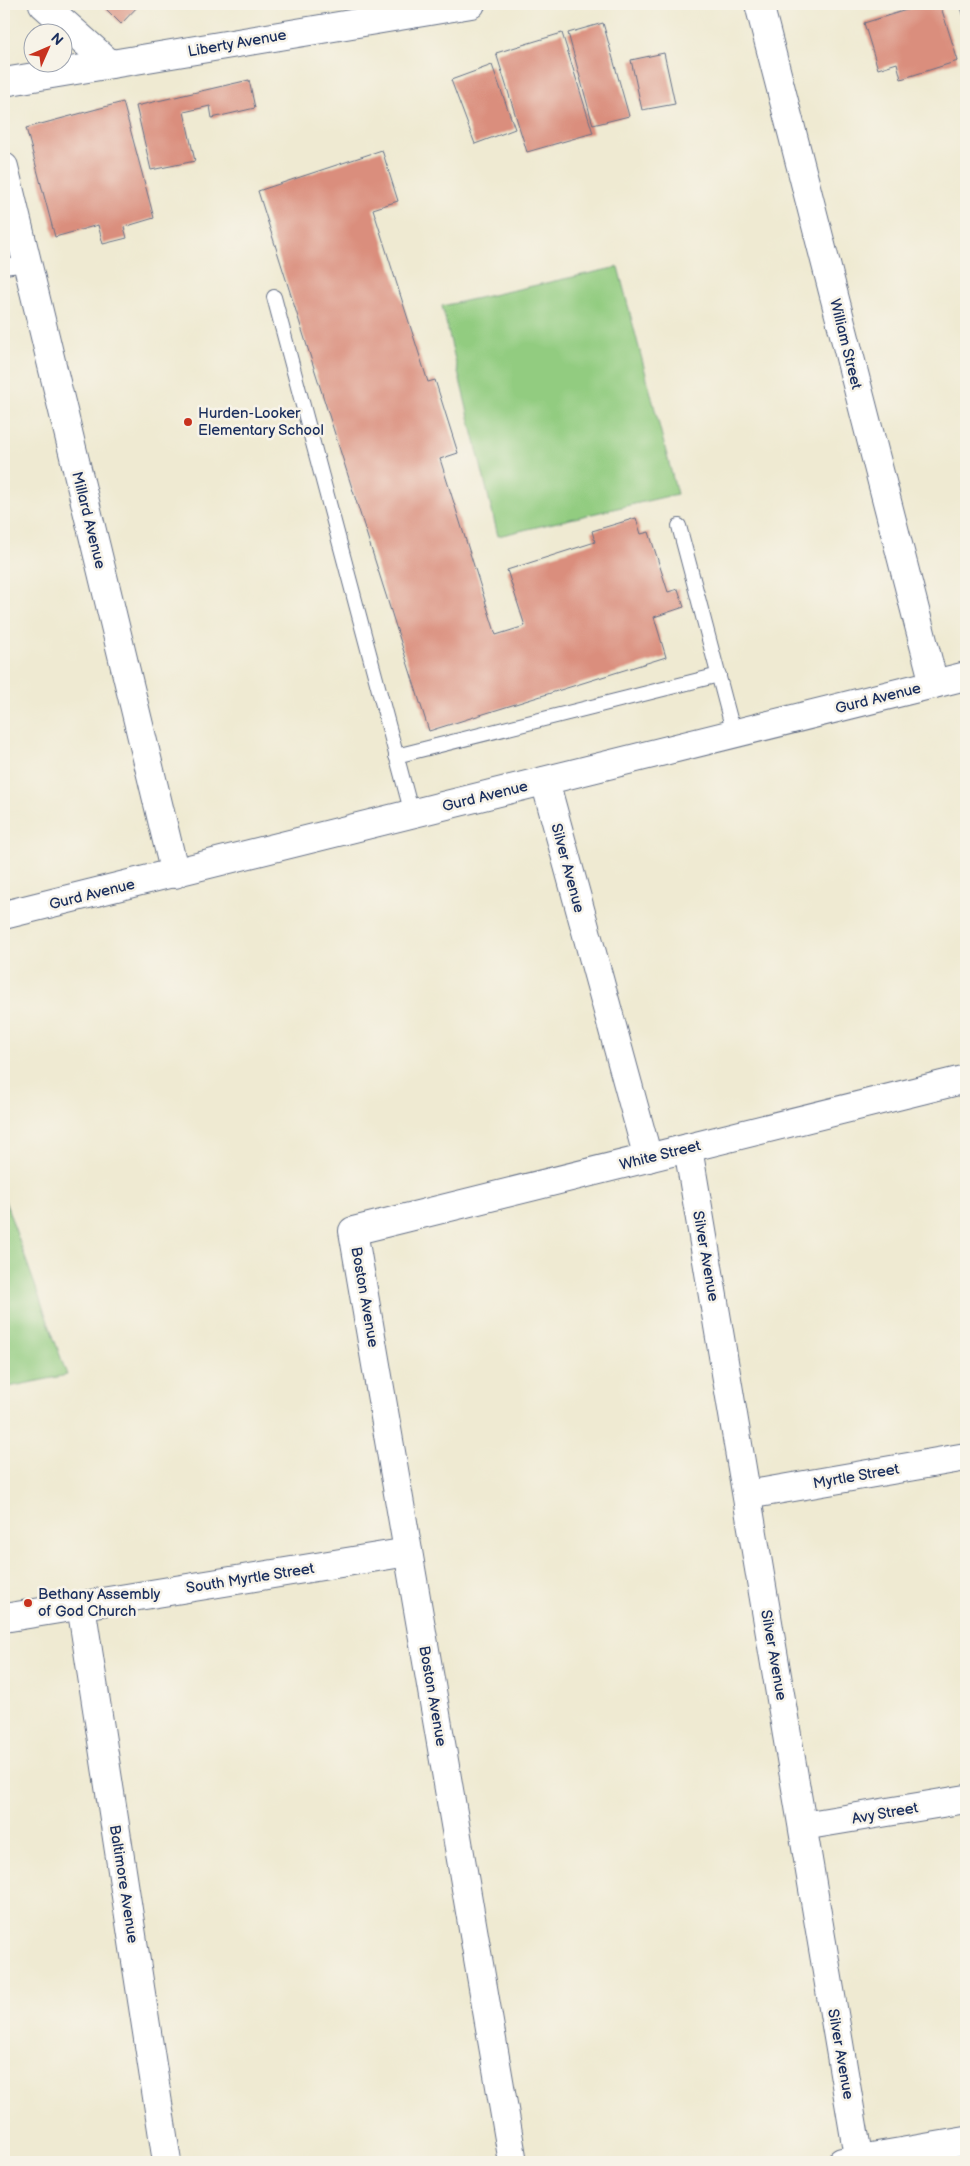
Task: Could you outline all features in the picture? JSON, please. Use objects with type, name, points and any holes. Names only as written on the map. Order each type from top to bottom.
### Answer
[{"type":"street","points":[[42,4],[110,64]]},
{"type":"street","name":"Liberty Avenue","points":[[4,82],[470,4]]},
{"type":"street","name":"William Street","points":[[758,4],[934,684]]},
{"type":"street","name":"Millard Avenue","points":[[4,167],[16,266],[175,874]]},
{"type":"street","name":"Gurd Avenue","points":[[4,915],[966,676]]},
{"type":"street","name":"Silver Avenue","points":[[545,782],[648,1158]]},
{"type":"street","name":"White Street","points":[[353,1230],[966,1080]]},
{"type":"street","name":"Silver Avenue","points":[[688,1148],[803,1826],[853,2161]]},
{"type":"street","name":"Boston Avenue","points":[[353,1230],[513,2162]]},
{"type":"street","name":"Myrtle Street","points":[[746,1495],[966,1457]]},
{"type":"street","name":"South Myrtle Street","points":[[4,1618],[408,1552]]},
{"type":"street","name":"Baltimore Avenue","points":[[81,1606],[166,2162]]},
{"type":"street","name":"Avy Street","points":[[803,1826],[966,1799]]},
{"type":"street","points":[[853,2161],[966,2141]]},
{"type":"lane","points":[[274,297],[412,814]]},
{"type":"lane","points":[[679,526],[734,734]]},
{"type":"lane","points":[[396,756],[719,675]]},
{"type":"green space","points":[[618,267],[677,494],[498,536],[442,306]]},
{"type":"green space","points":[[4,1198],[67,1375],[4,1388]]},
{"type":"building","points":[[101,4],[140,4],[121,24]]},
{"type":"building","points":[[926,4],[940,4],[958,61],[901,79],[897,63],[878,69],[864,23]]},
{"type":"building","points":[[960,4],[966,4],[966,24]]},
{"type":"building","points":[[603,23],[629,116],[593,125],[568,33]]},
{"type":"building","points":[[562,33],[593,133],[527,152],[496,53]]},
{"type":"building","points":[[664,53],[675,104],[642,110],[631,60]]},
{"type":"building","points":[[492,65],[515,129],[475,144],[451,80]]},
{"type":"building","points":[[249,80],[255,108],[212,118],[210,106],[184,112],[195,161],[151,170],[136,106]]},
{"type":"building","points":[[123,102],[154,218],[124,227],[127,238],[103,244],[98,225],[55,237],[26,128]]},
{"type":"building","points":[[382,150],[398,201],[373,209],[428,382],[435,380],[458,453],[440,459],[496,635],[525,626],[507,570],[595,542],[592,531],[636,518],[641,534],[649,532],[668,592],[678,589],[684,607],[654,617],[666,657],[429,731],[258,191]]},
{"type":"place","name":"Hurden-Looker Elementary School","points":[[188,422]]},
{"type":"place","name":"Bethany Assembly of God Church","points":[[28,1603]]}]
